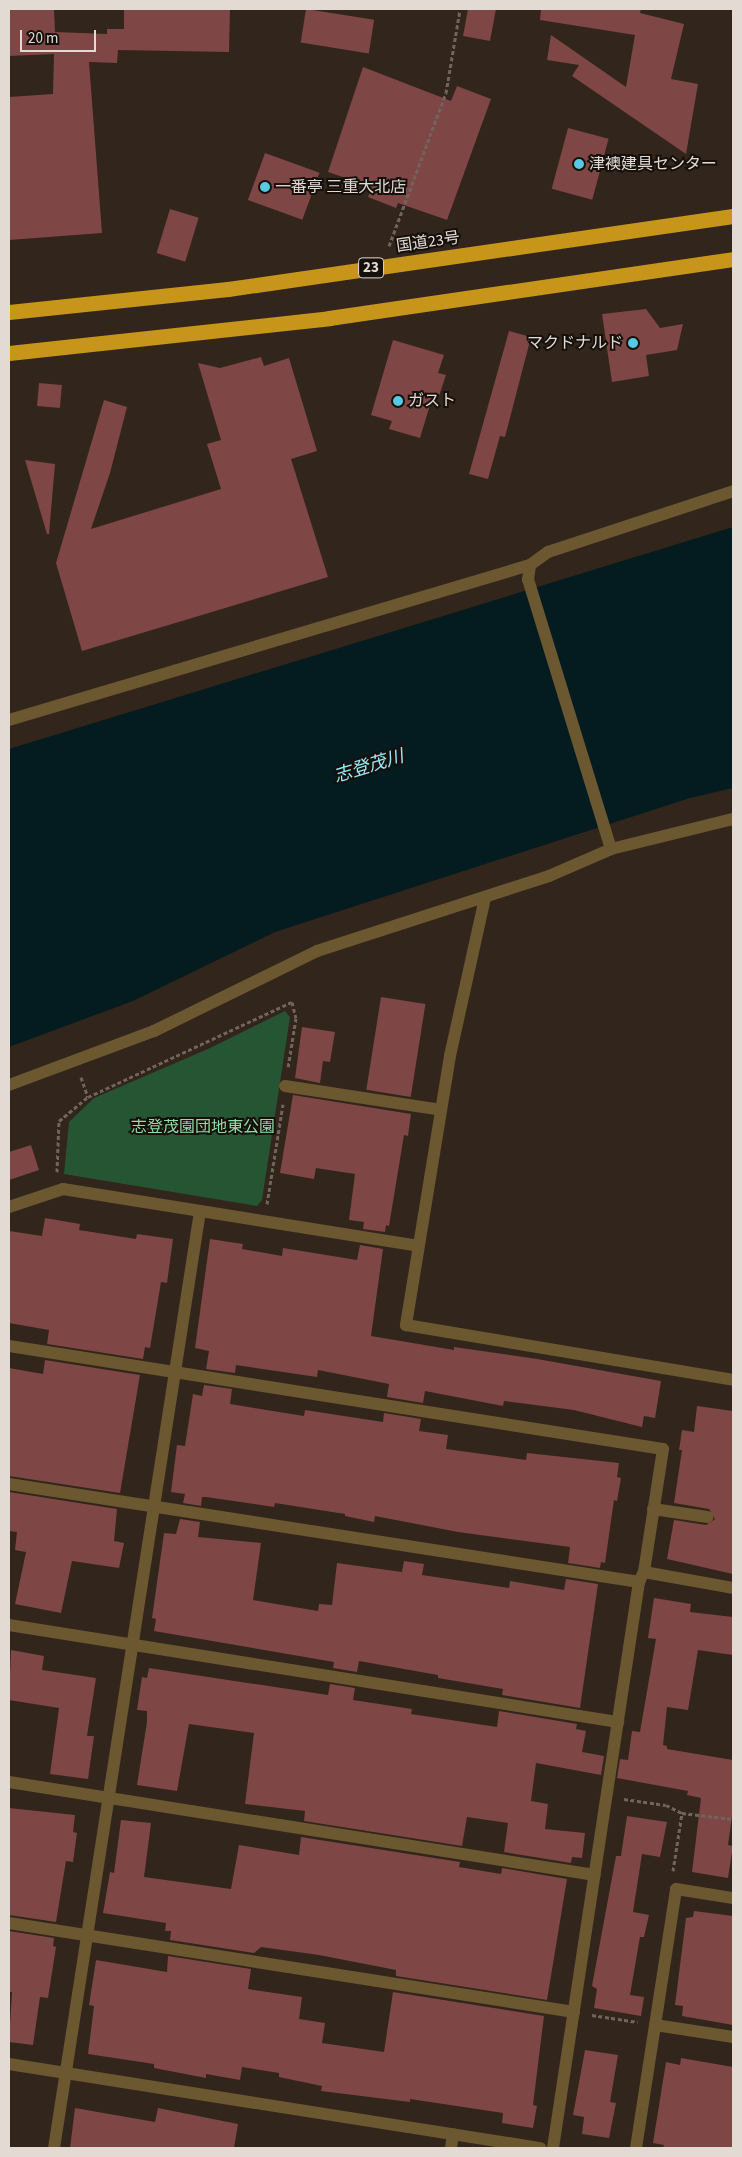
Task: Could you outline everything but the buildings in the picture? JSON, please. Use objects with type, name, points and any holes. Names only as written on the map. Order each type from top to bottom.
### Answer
[{"type":"highway","name":"国道23号","points":[[9,312],[228,289],[733,216]]},
{"type":"highway","points":[[9,354],[329,318],[733,259]]},
{"type":"street","points":[[9,720],[504,570],[530,565],[548,552],[733,491]]},
{"type":"street","points":[[530,565],[528,580],[610,843]]},
{"type":"street","points":[[9,1085],[154,1031],[317,951],[549,876],[610,843],[733,819]]},
{"type":"street","points":[[485,898],[441,1110],[406,1325],[733,1380]]},
{"type":"street","points":[[286,1086],[441,1110]]},
{"type":"street","points":[[9,1207],[63,1189],[418,1246]]},
{"type":"street","points":[[54,2148],[200,1212]]},
{"type":"street","points":[[9,1346],[663,1449],[606,1796],[553,2148]]},
{"type":"street","points":[[9,1484],[154,1507],[641,1577],[733,1588]]},
{"type":"street","points":[[653,1509],[707,1516]]},
{"type":"street","points":[[9,1625],[618,1722]]},
{"type":"street","points":[[9,1782],[595,1875]]},
{"type":"street","points":[[636,2148],[676,1889],[733,1898]]},
{"type":"street","points":[[9,1923],[574,2012]]},
{"type":"street","points":[[655,2025],[733,2037]]},
{"type":"street","points":[[9,2064],[540,2148]]},
{"type":"street","points":[[451,2148],[453,2134]]},
{"type":"path","points":[[383,266],[446,93],[460,9]]},
{"type":"path","points":[[63,1189],[57,1177],[59,1121],[88,1097],[292,1002],[296,1018],[264,1222]]},
{"type":"path","points":[[606,1796],[666,1805],[682,1813],[733,1819]]},
{"type":"path","points":[[676,1889],[673,1868],[682,1813]]},
{"type":"path","points":[[574,2012],[655,2025]]},
{"type":"green space","name":"志登茂園団地東公園","points":[[285,1011],[290,1017],[262,1200],[257,1206],[64,1174],[69,1122],[94,1098],[208,1049]]},
{"type":"water","name":"志登茂川","points":[[733,527],[733,788],[690,798],[275,932],[133,1001],[9,1047],[9,749]]},
{"type":"place","name":"津襖建具センター","points":[[579,164]]},
{"type":"place","name":"一番亭 三重大北店","points":[[265,187]]},
{"type":"place","name":"マクドナルド","points":[[633,343]]},
{"type":"place","name":"ガスト","points":[[398,401]]}]
